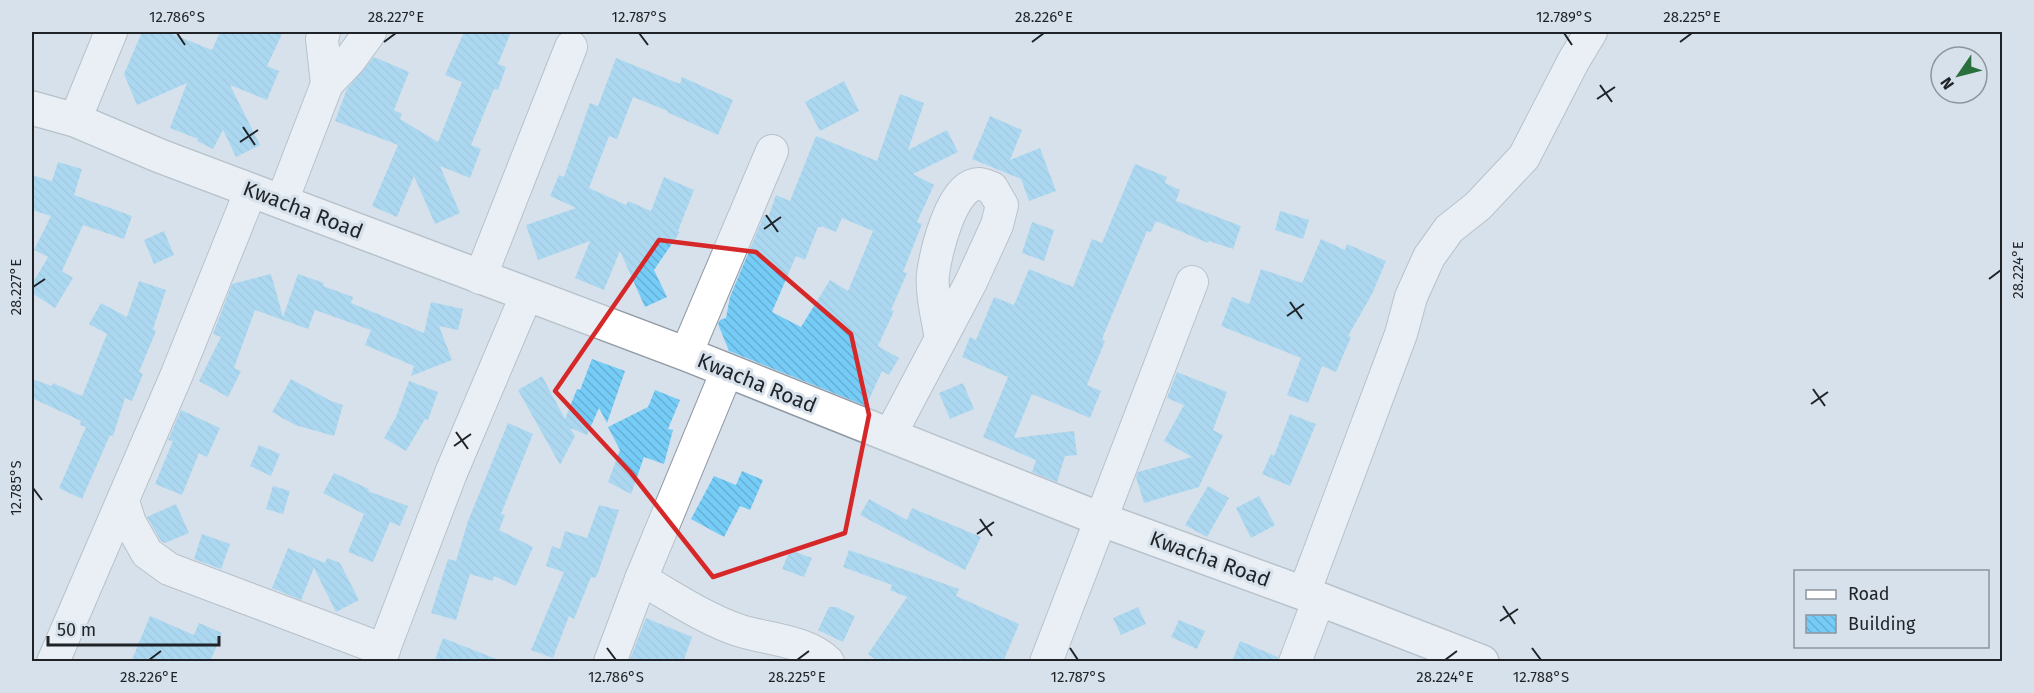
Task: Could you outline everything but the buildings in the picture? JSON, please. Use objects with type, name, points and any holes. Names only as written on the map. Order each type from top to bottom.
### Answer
[{"type":"main road","name":"Kwacha Road","points":[[32,108],[75,120],[160,156],[526,296],[686,354],[1100,519],[1311,596],[1476,660]]},
{"type":"street","points":[[75,120],[111,32]]},
{"type":"street","points":[[324,32],[322,39],[327,84]]},
{"type":"street","points":[[282,201],[327,84],[349,61],[370,32]]},
{"type":"street","points":[[1295,662],[1311,596],[1401,334],[1411,297],[1429,257],[1449,229],[1478,206],[1524,157],[1568,70],[1591,32]]},
{"type":"street","points":[[480,278],[571,47]]},
{"type":"street","points":[[686,354],[772,151]]},
{"type":"street","points":[[53,662],[177,374],[251,190]]},
{"type":"street","points":[[1046,662],[1192,282]]},
{"type":"street","points":[[123,501],[130,523],[147,553],[169,569],[381,656],[451,473],[526,296]]},
{"type":"street","points":[[890,435],[941,339]]},
{"type":"street","points":[[610,662],[641,579],[727,371]]},
{"type":"street","points":[[641,579],[698,611],[740,631],[780,639],[823,656],[828,662]]},
{"type":"highlighted area","points":[[659,240],[756,252],[851,334],[869,415],[845,533],[713,577],[631,473],[555,391]]}]
